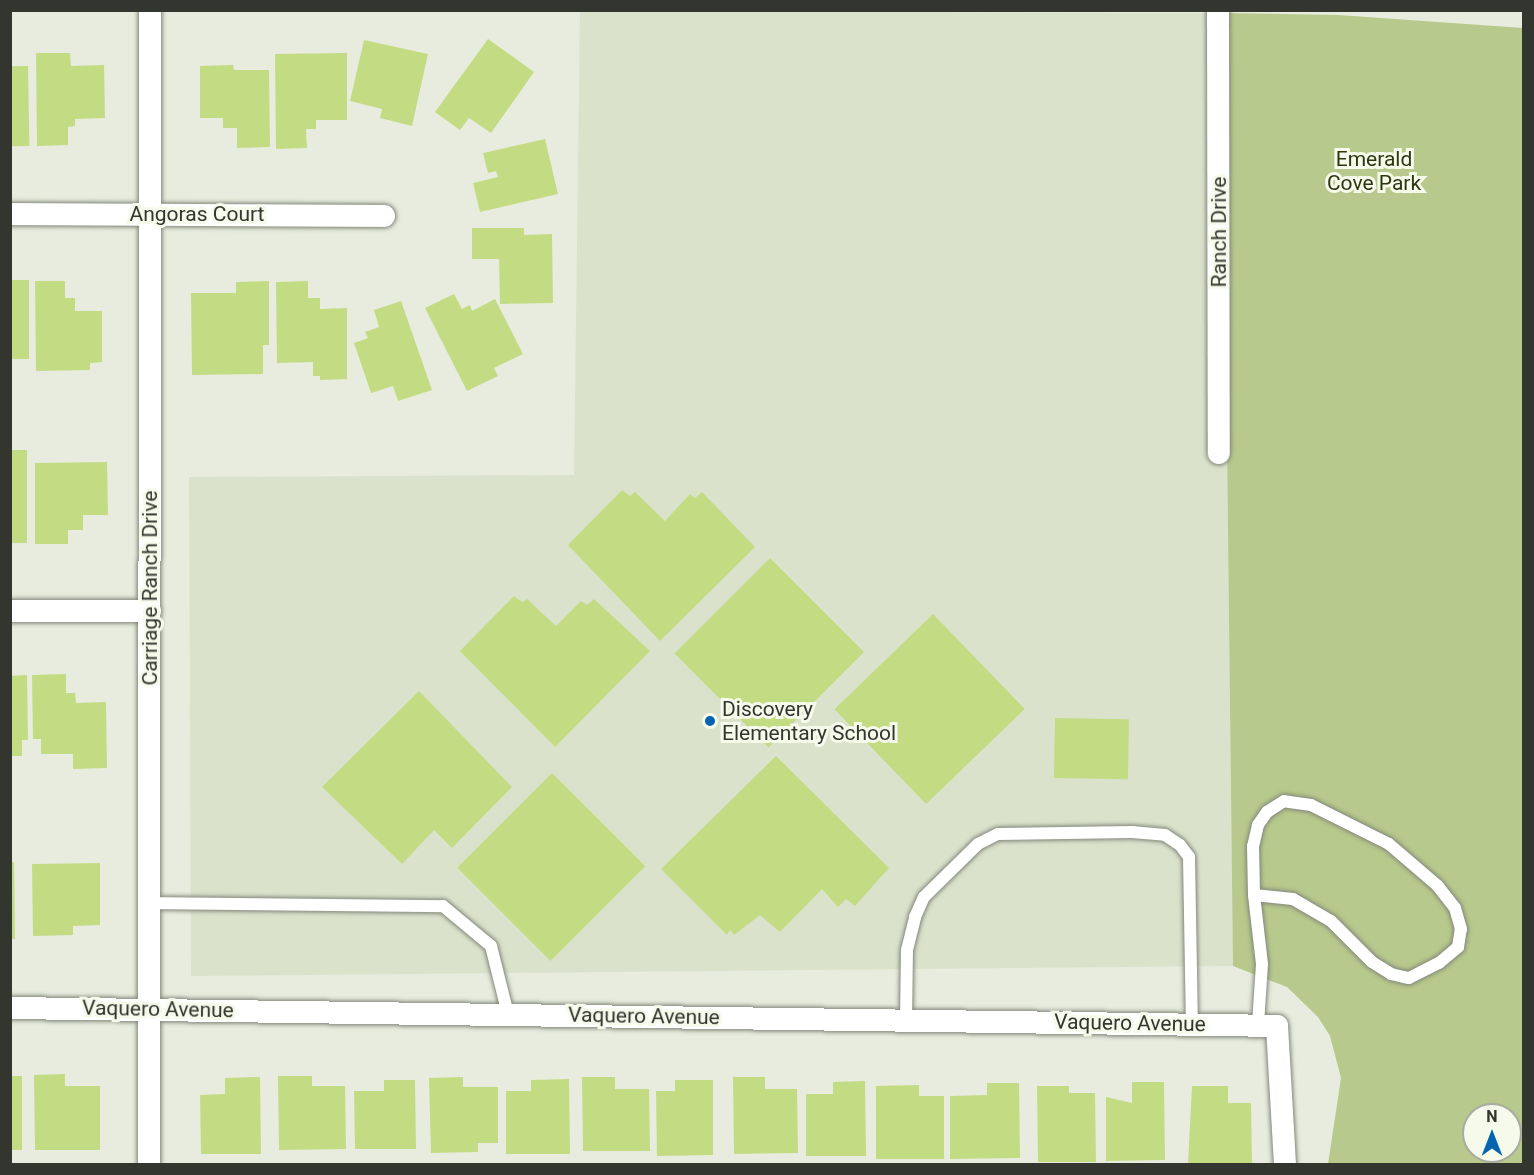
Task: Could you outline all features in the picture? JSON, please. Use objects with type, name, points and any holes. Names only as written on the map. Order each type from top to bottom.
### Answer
[{"type":"street","name":"Carriage Ranch Drive","points":[[150,10],[150,1164]]},
{"type":"street","name":"Ranch Drive","points":[[1218,10],[1219,453]]},
{"type":"street","name":"Angoras Court","points":[[10,214],[384,216]]},
{"type":"street","points":[[10,611],[150,611]]},
{"type":"street","name":"Vaquero Avenue","points":[[10,1008],[1268,1025]]},
{"type":"street","points":[[1268,1025],[1285,1164]]},
{"type":"lane","points":[[1254,895],[1293,899],[1331,921],[1372,962],[1391,974],[1409,978],[1439,963],[1458,947],[1461,929],[1455,908],[1438,886],[1389,844],[1311,805],[1284,801],[1267,812],[1258,825],[1253,846],[1254,895],[1268,1025]]},
{"type":"lane","points":[[906,1020],[907,950],[915,917],[924,897],[978,844],[998,834],[1132,832],[1165,835],[1180,845],[1188,857],[1192,1024]]},
{"type":"lane","points":[[150,903],[443,906],[490,946],[508,1014]]},
{"type":"shaded area","name":"Discovery Elementary School","points":[[580,11],[1222,13],[1233,966],[191,976],[189,477],[574,475]]},
{"type":"green space","name":"Emerald Cove Park","points":[[1222,13],[1338,15],[1523,28],[1523,1164],[1328,1164],[1341,1078],[1330,1036],[1318,1017],[1287,987],[1233,966]]},
{"type":"building","points":[[488,39],[534,72],[491,133],[469,118],[460,130],[435,112]]},
{"type":"building","points":[[364,40],[428,54],[412,126],[380,118],[382,109],[350,101]]},
{"type":"building","points":[[36,53],[70,53],[71,66],[104,65],[105,118],[75,119],[75,126],[68,127],[68,145],[37,146]]},
{"type":"building","points":[[347,53],[347,120],[316,120],[316,129],[306,129],[307,148],[276,149],[275,54]]},
{"type":"building","points":[[233,65],[234,70],[269,70],[270,147],[237,148],[237,128],[223,128],[223,118],[200,118],[200,66]]},
{"type":"building","points":[[10,66],[28,66],[29,146],[11,146]]},
{"type":"building","points":[[545,139],[558,194],[480,212],[473,183],[498,177],[496,171],[488,173],[483,153]]},
{"type":"building","points":[[472,228],[524,228],[524,235],[552,234],[553,303],[500,304],[499,259],[472,259]]},
{"type":"building","points":[[10,280],[29,280],[29,359],[10,359]]},
{"type":"building","points":[[35,281],[65,281],[65,298],[75,298],[75,311],[102,311],[102,362],[90,363],[90,370],[36,371]]},
{"type":"building","points":[[269,281],[269,345],[263,345],[263,374],[192,375],[191,293],[236,293],[236,282]]},
{"type":"building","points":[[308,281],[308,298],[320,298],[320,309],[347,308],[347,379],[320,380],[320,376],[313,376],[313,362],[277,363],[276,282]]},
{"type":"building","points":[[454,294],[462,309],[470,305],[472,311],[495,299],[523,354],[494,368],[498,376],[467,391],[425,308]]},
{"type":"building","points":[[401,301],[432,390],[398,401],[393,386],[371,393],[354,343],[368,338],[365,332],[379,327],[374,310]]},
{"type":"building","points":[[10,450],[27,450],[27,543],[10,543]]},
{"type":"building","points":[[107,462],[108,515],[83,515],[83,530],[68,530],[68,544],[35,544],[35,463]]},
{"type":"building","points":[[622,490],[630,496],[635,492],[665,521],[690,494],[695,498],[702,492],[755,547],[660,641],[568,545]]},
{"type":"building","points":[[770,558],[864,652],[769,748],[675,653]]},
{"type":"building","points":[[514,596],[522,602],[527,599],[556,626],[581,601],[587,605],[594,599],[650,651],[555,747],[460,651]]},
{"type":"building","points":[[933,614],[1025,709],[926,804],[834,709]]},
{"type":"building","points":[[66,674],[66,693],[75,693],[76,703],[106,702],[107,768],[73,769],[73,754],[41,754],[41,739],[33,739],[32,675]]},
{"type":"building","points":[[27,675],[28,740],[22,740],[22,756],[10,756],[10,676]]},
{"type":"building","points":[[419,691],[512,787],[452,848],[434,830],[402,864],[322,787]]},
{"type":"building","points":[[1055,718],[1129,719],[1128,779],[1054,778]]},
{"type":"building","points":[[776,756],[889,868],[855,906],[846,899],[838,907],[822,889],[780,932],[760,915],[734,935],[730,930],[727,935],[661,869]]},
{"type":"building","points":[[552,773],[645,866],[551,961],[457,868]]},
{"type":"building","points":[[10,862],[14,862],[15,939],[10,939]]},
{"type":"building","points":[[100,863],[100,925],[73,926],[73,935],[33,936],[32,864]]},
{"type":"building","points":[[65,1074],[65,1086],[100,1086],[100,1150],[35,1150],[34,1075]]},
{"type":"building","points":[[10,1076],[22,1076],[22,1150],[10,1150]]},
{"type":"building","points":[[278,1076],[312,1076],[312,1086],[345,1086],[346,1149],[279,1150]]},
{"type":"building","points":[[260,1077],[261,1154],[201,1154],[200,1095],[225,1094],[225,1078]]},
{"type":"building","points":[[463,1077],[463,1087],[498,1087],[498,1143],[478,1143],[478,1152],[431,1153],[429,1078]]},
{"type":"building","points":[[582,1077],[615,1077],[615,1089],[649,1089],[650,1151],[583,1151]]},
{"type":"building","points":[[733,1077],[765,1077],[765,1089],[797,1089],[798,1153],[734,1154]]},
{"type":"building","points":[[569,1079],[570,1154],[506,1154],[506,1091],[531,1091],[531,1080]]},
{"type":"building","points":[[384,1080],[415,1080],[416,1149],[355,1149],[354,1091],[384,1091]]},
{"type":"building","points":[[675,1080],[713,1080],[713,1155],[657,1156],[656,1091],[675,1091]]},
{"type":"building","points":[[865,1081],[866,1156],[806,1156],[806,1094],[833,1094],[833,1082]]},
{"type":"building","points":[[1132,1082],[1164,1082],[1165,1160],[1106,1161],[1106,1097],[1132,1103]]},
{"type":"building","points":[[987,1083],[1019,1083],[1020,1158],[950,1159],[950,1096],[987,1095]]},
{"type":"building","points":[[919,1085],[919,1096],[944,1096],[944,1159],[876,1159],[876,1086]]},
{"type":"building","points":[[1037,1086],[1069,1086],[1069,1093],[1095,1093],[1096,1162],[1038,1162]]},
{"type":"building","points":[[1192,1086],[1228,1086],[1228,1103],[1251,1103],[1252,1164],[1188,1164]]},
{"type":"place","name":"Discovery Elementary School","points":[[710,721]]}]
